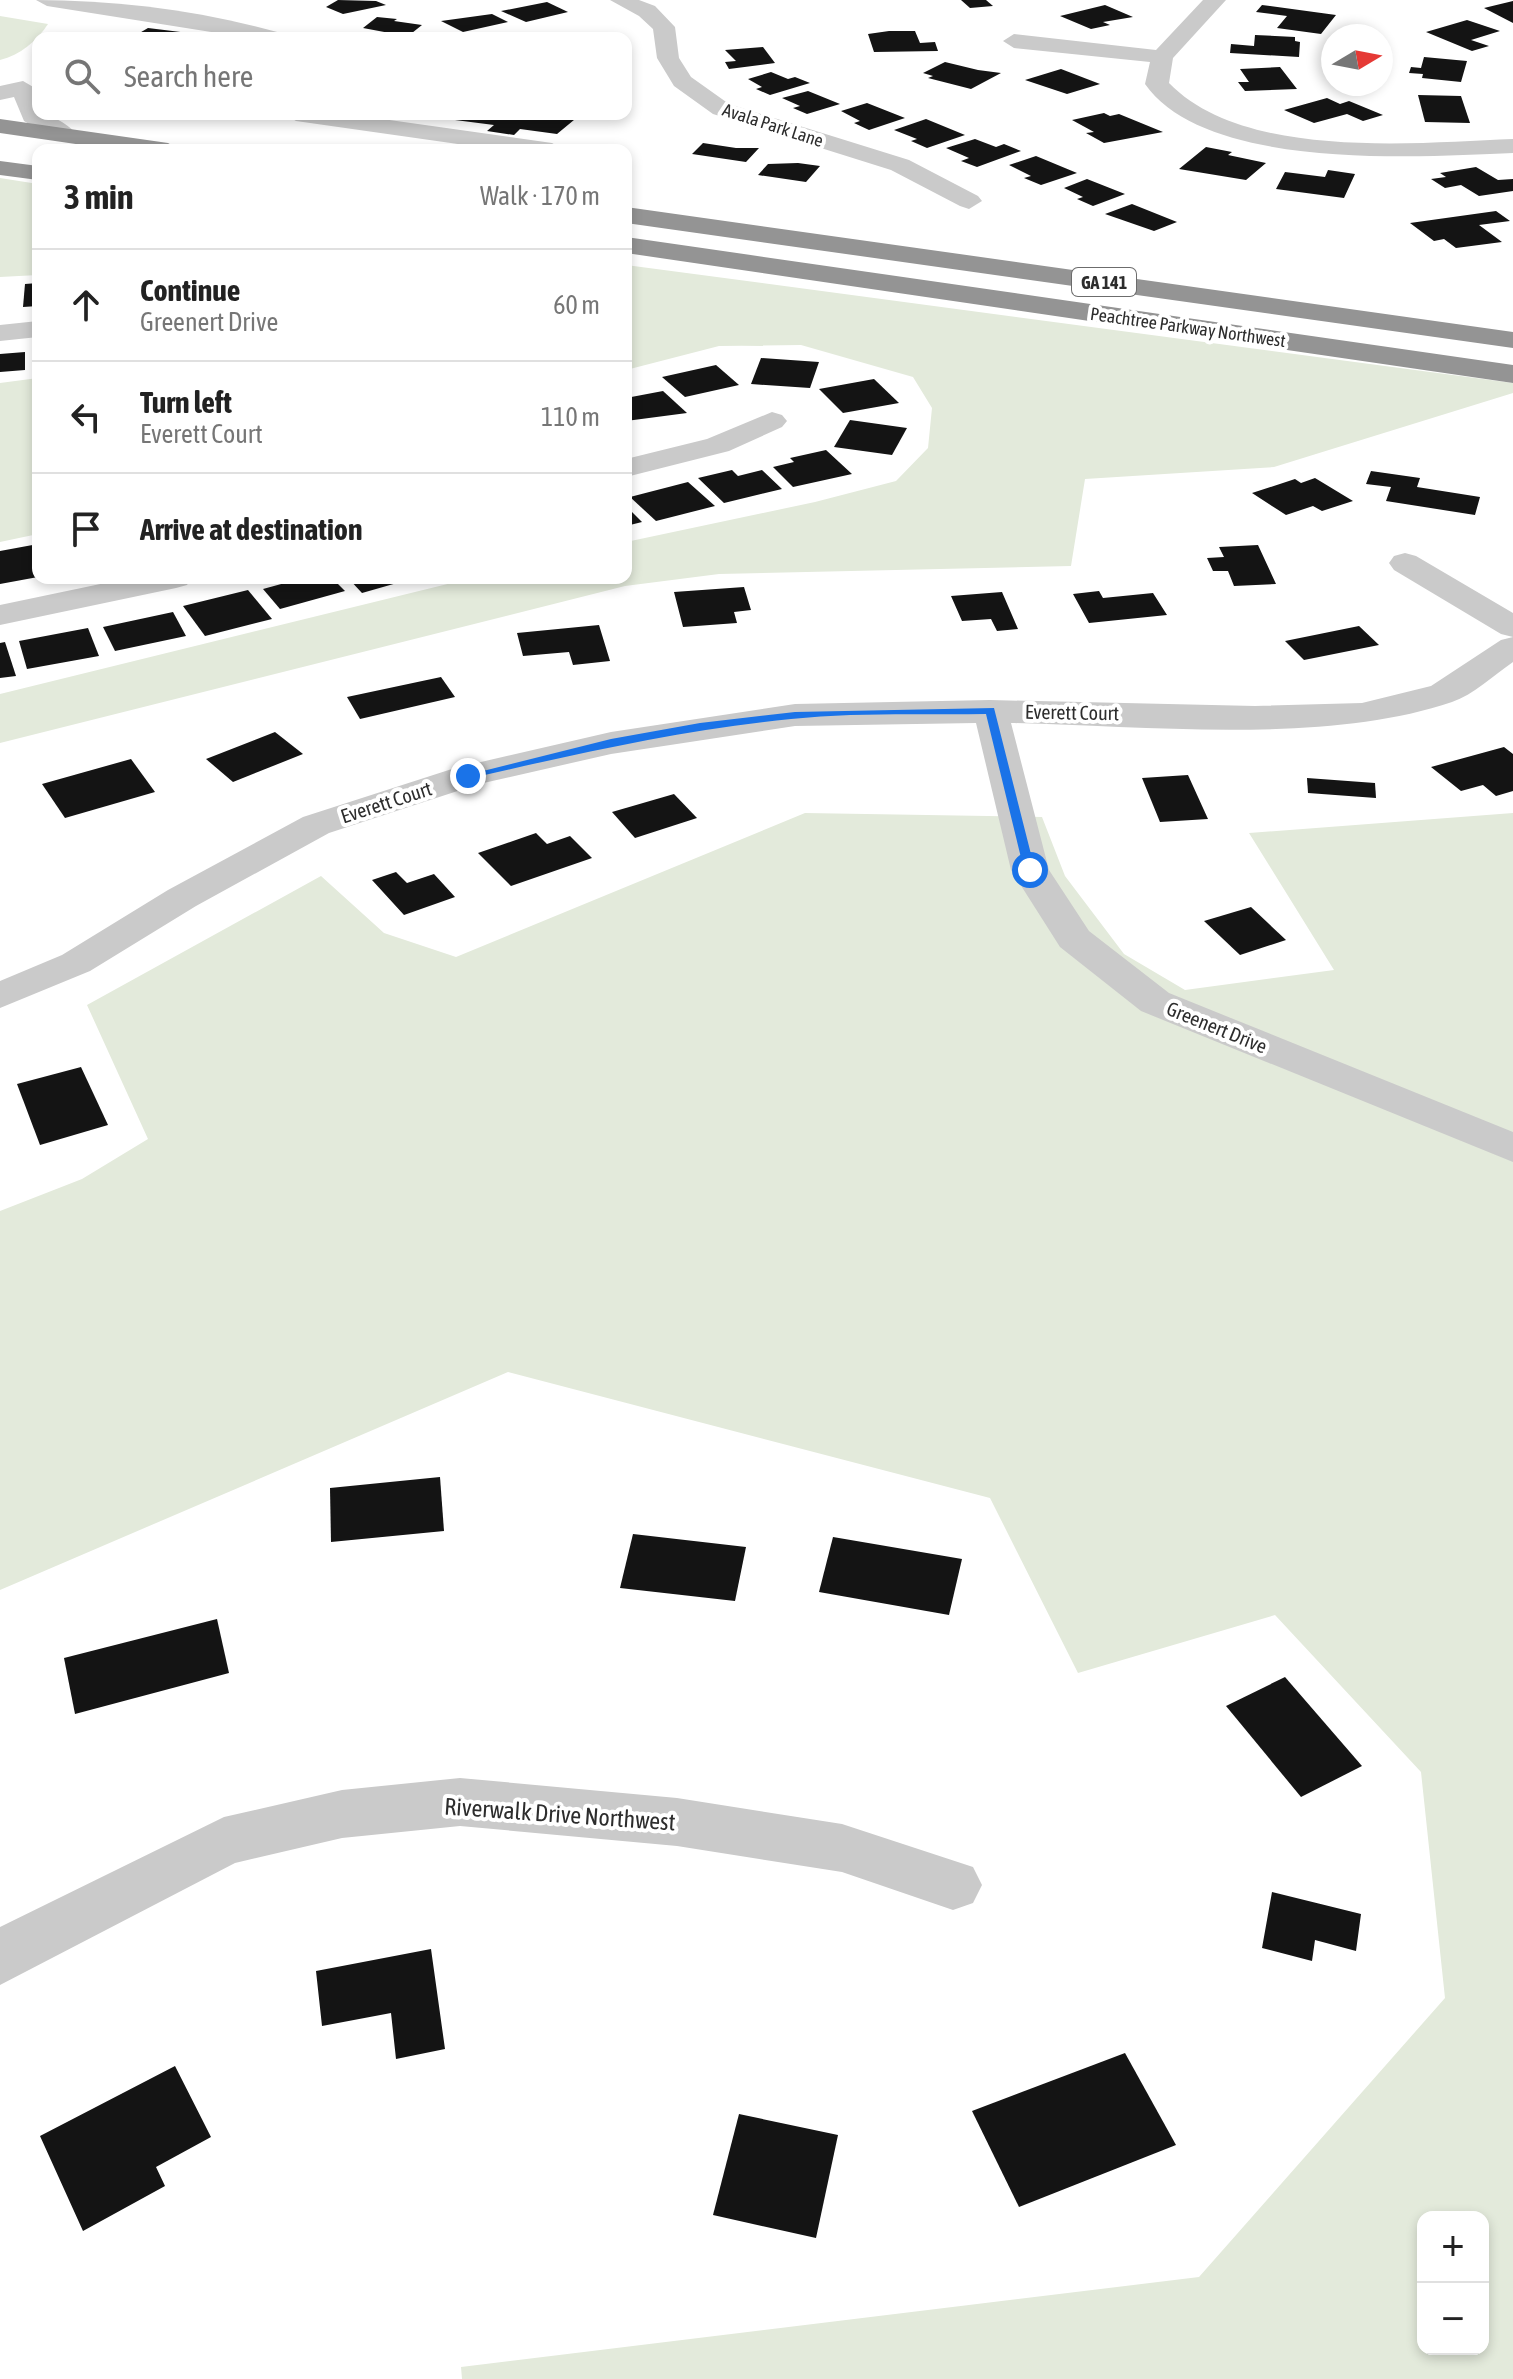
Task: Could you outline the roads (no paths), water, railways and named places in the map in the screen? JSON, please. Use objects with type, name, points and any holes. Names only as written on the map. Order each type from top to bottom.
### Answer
[{"type":"highway","points":[[0,126],[127,144]]},
{"type":"highway","points":[[0,155],[32,159]]},
{"type":"highway","points":[[0,168],[32,172]]},
{"type":"highway","name":"Peachtree Parkway Northwest","points":[[632,216],[1513,340]]},
{"type":"highway","name":"Peachtree Parkway Northwest","points":[[632,246],[1513,374]]},
{"type":"highway","points":[[1301,343],[1403,345],[1513,354]]},
{"type":"street","points":[[47,0],[148,6],[252,32]]},
{"type":"street","name":"Avala Park Lane","points":[[621,0],[647,11],[664,27],[668,58],[682,81],[721,109],[900,165],[969,201]]},
{"type":"street","points":[[1215,0],[1162,57],[1157,84],[1180,106],[1220,125],[1282,140],[1354,148],[1513,146]]},
{"type":"street","points":[[113,32],[148,6]]},
{"type":"street","points":[[1014,41],[1162,57]]},
{"type":"street","points":[[0,76],[27,84]]},
{"type":"street","points":[[0,103],[27,84]]},
{"type":"street","points":[[27,84],[32,116]]},
{"type":"street","points":[[39,120],[65,135]]},
{"type":"street","points":[[339,120],[509,144]]},
{"type":"street","points":[[0,333],[32,330]]},
{"type":"street","points":[[632,466],[718,445],[772,421]]},
{"type":"street","points":[[1405,563],[1513,627]]},
{"type":"street","points":[[0,615],[147,584]]},
{"type":"street","name":"Everett Court","points":[[0,996],[76,963],[182,898],[316,825],[468,776],[611,743],[700,727],[795,715],[990,710],[1255,717],[1362,713],[1443,694],[1513,647]]},
{"type":"street","name":"Greenert Drive","points":[[990,710],[1030,870],[1074,939],[1155,1002],[1513,1148]]},
{"type":"street","name":"Riverwalk Drive Northwest","points":[[0,1959],[36,1935],[224,1841],[342,1814],[460,1802],[677,1822],[842,1848],[953,1885]]}]
